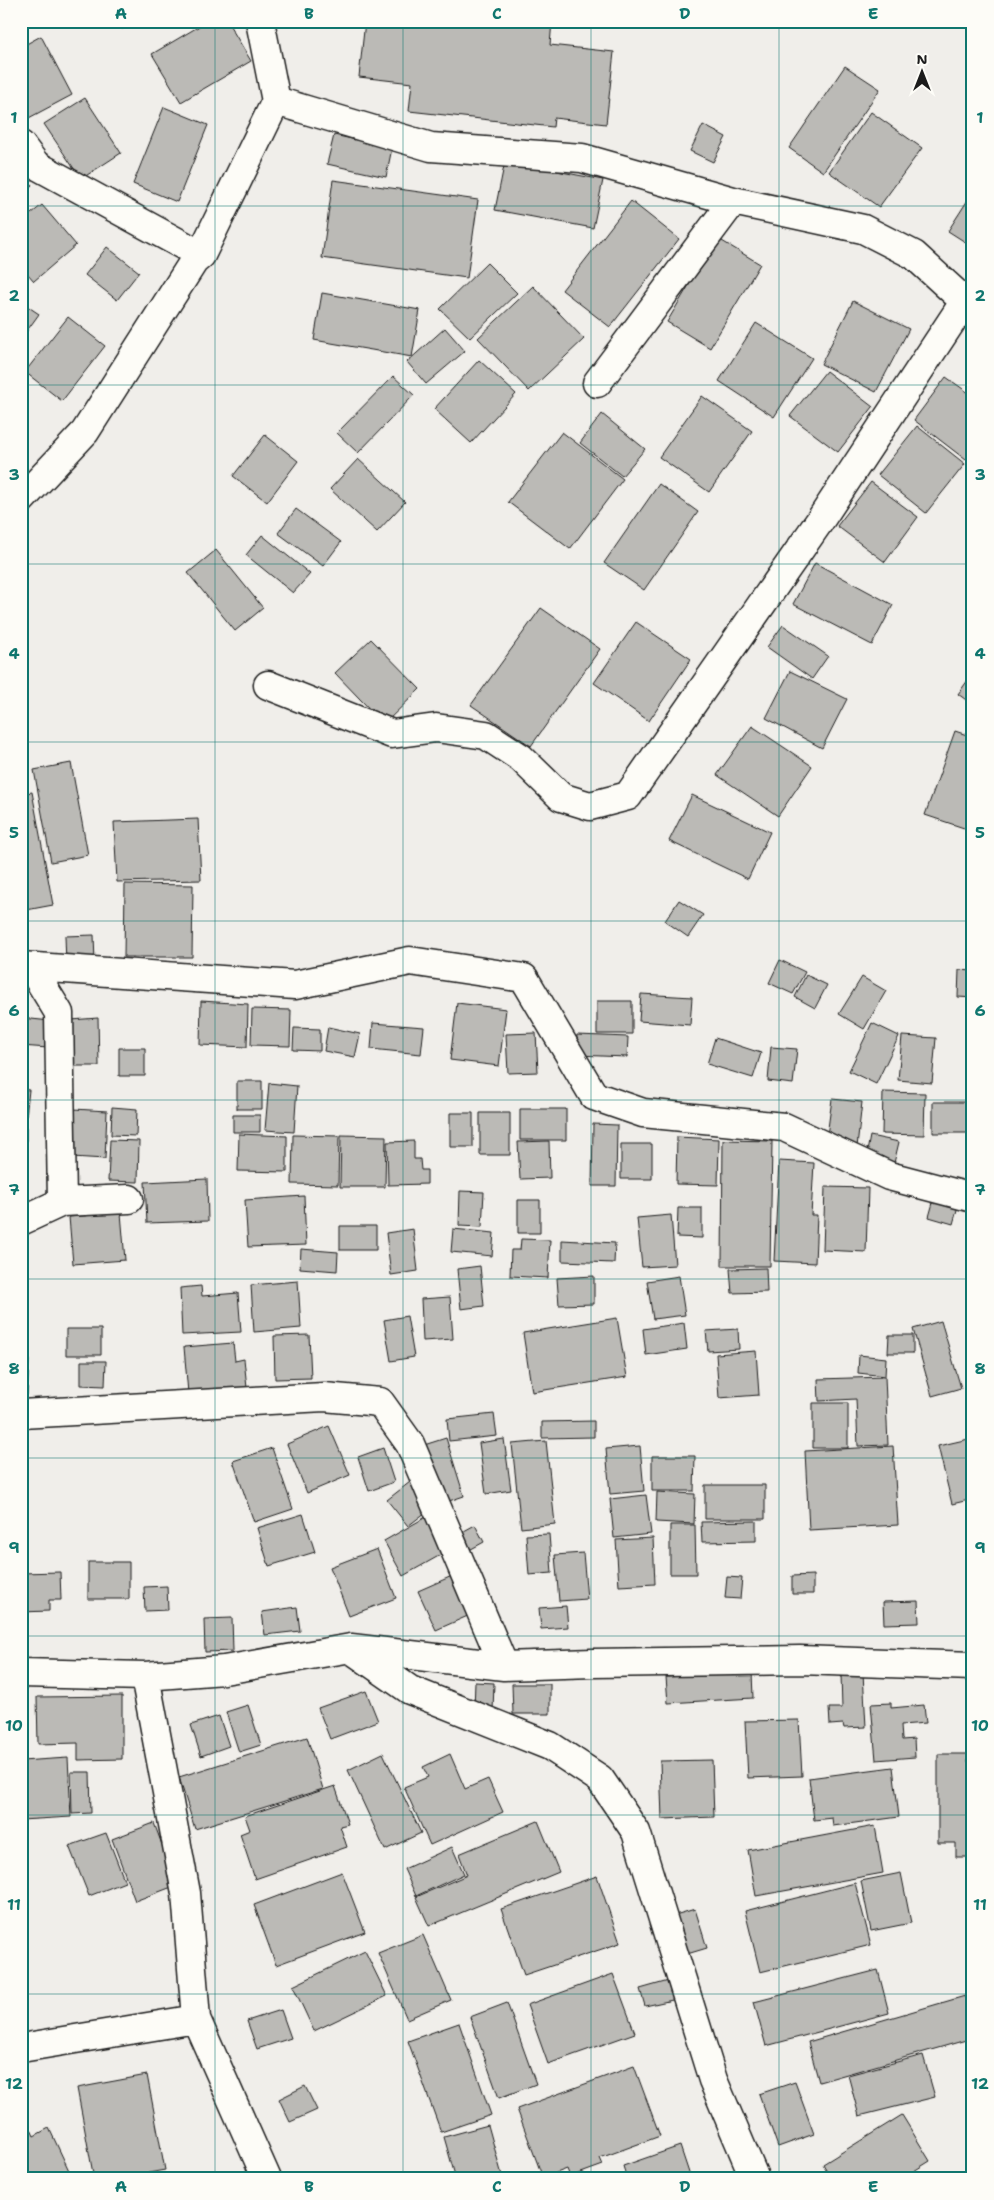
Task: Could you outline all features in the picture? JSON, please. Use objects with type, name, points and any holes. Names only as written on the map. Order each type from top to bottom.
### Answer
[{"type":"street","points":[[21,500],[85,432],[194,261],[201,256],[276,101],[260,21]]},
{"type":"street","points":[[268,685],[392,734],[436,728],[486,735],[522,758],[561,797],[590,806],[628,796],[969,305],[914,255],[864,229],[733,201],[582,158],[431,147],[276,101]]},
{"type":"street","points":[[21,145],[36,165],[201,256]]},
{"type":"street","points":[[597,383],[733,201]]},
{"type":"street","points":[[26,967],[296,985],[410,961],[524,978],[594,1096],[643,1113],[784,1127],[889,1176],[973,1198]]},
{"type":"street","points":[[26,967],[59,1013],[62,1202]]},
{"type":"street","points":[[21,1221],[62,1202],[130,1199]]},
{"type":"street","points":[[21,1414],[324,1397],[380,1402],[410,1444],[504,1666]]},
{"type":"street","points":[[351,1648],[410,1690],[550,1746],[600,1778],[636,1832],[713,2080],[754,2179]]},
{"type":"street","points":[[21,1673],[145,1676],[224,1670],[351,1648],[504,1666],[593,1662],[791,1660],[973,1666]]},
{"type":"street","points":[[145,1676],[186,1893],[196,2019],[267,2179]]},
{"type":"street","points":[[21,2048],[196,2019]]},
{"type":"building","points":[[118,21],[138,21],[122,29]]},
{"type":"building","points":[[208,21],[227,21],[251,61],[181,102],[152,54]]},
{"type":"building","points":[[365,21],[552,21],[550,45],[614,52],[606,124],[554,118],[553,127],[409,111],[412,83],[359,77]]},
{"type":"building","points":[[41,36],[72,95],[25,120],[21,114],[21,47]]},
{"type":"building","points":[[845,66],[880,89],[823,172],[789,148]]},
{"type":"building","points":[[85,98],[121,153],[81,179],[44,124]]},
{"type":"building","points":[[164,107],[208,125],[177,202],[133,184]]},
{"type":"building","points":[[871,112],[922,148],[879,207],[829,172]]},
{"type":"building","points":[[703,125],[726,137],[713,162],[690,151]]},
{"type":"building","points":[[334,135],[392,148],[386,177],[327,164]]},
{"type":"building","points":[[505,161],[603,180],[593,228],[495,210]]},
{"type":"building","points":[[21,173],[32,185],[21,195]]},
{"type":"building","points":[[333,180],[478,200],[467,278],[322,258]]},
{"type":"building","points":[[973,192],[973,247],[948,231]]},
{"type":"building","points":[[631,201],[679,239],[610,327],[562,290]]},
{"type":"building","points":[[42,205],[76,245],[34,281],[21,266],[21,222]]},
{"type":"building","points":[[717,238],[760,264],[710,348],[667,322]]},
{"type":"building","points":[[107,247],[139,272],[117,300],[85,275]]},
{"type":"building","points":[[487,263],[517,293],[470,338],[440,309]]},
{"type":"building","points":[[533,286],[584,339],[529,391],[478,338]]},
{"type":"building","points":[[322,293],[420,310],[412,357],[314,340]]},
{"type":"building","points":[[853,301],[909,329],[876,392],[821,364]]},
{"type":"building","points":[[21,302],[39,314],[21,339]]},
{"type":"building","points":[[68,317],[105,346],[62,401],[25,372]]},
{"type":"building","points":[[756,323],[812,358],[774,417],[719,381]]},
{"type":"building","points":[[445,328],[465,351],[426,384],[407,362]]},
{"type":"building","points":[[479,360],[516,394],[471,443],[434,409]]},
{"type":"building","points":[[826,371],[873,407],[838,452],[790,416]]},
{"type":"building","points":[[393,376],[414,395],[358,453],[337,433]]},
{"type":"building","points":[[946,377],[973,396],[973,451],[966,460],[914,420]]},
{"type":"building","points":[[702,396],[752,431],[709,492],[659,457]]},
{"type":"building","points":[[602,414],[645,449],[622,476],[580,443]]},
{"type":"building","points":[[917,426],[965,464],[926,513],[878,475]]},
{"type":"building","points":[[562,432],[623,479],[570,549],[508,502]]},
{"type":"building","points":[[265,435],[298,461],[267,502],[233,476]]},
{"type":"building","points":[[358,459],[405,502],[377,532],[330,489]]},
{"type":"building","points":[[871,482],[918,517],[885,562],[837,526]]},
{"type":"building","points":[[659,484],[698,512],[644,590],[604,563]]},
{"type":"building","points":[[296,509],[341,542],[323,566],[278,533]]},
{"type":"building","points":[[262,535],[310,574],[293,593],[246,555]]},
{"type":"building","points":[[216,550],[263,608],[235,631],[188,573]]},
{"type":"building","points":[[815,563],[893,605],[872,645],[793,604]]},
{"type":"building","points":[[541,608],[600,649],[531,746],[471,705]]},
{"type":"building","points":[[636,622],[691,659],[649,721],[594,683]]},
{"type":"building","points":[[783,625],[828,656],[812,679],[767,647]]},
{"type":"building","points":[[371,639],[420,689],[384,724],[335,673]]},
{"type":"building","points":[[790,671],[847,699],[822,748],[766,718]]},
{"type":"building","points":[[973,673],[973,705],[958,694]]},
{"type":"building","points":[[752,726],[812,766],[778,816],[717,775]]},
{"type":"building","points":[[955,731],[973,737],[973,813],[967,829],[925,815]]},
{"type":"building","points":[[71,763],[88,855],[51,862],[34,770]]},
{"type":"building","points":[[32,792],[53,905],[21,911],[21,794]]},
{"type":"building","points":[[692,795],[770,832],[748,879],[669,841]]},
{"type":"building","points":[[198,819],[201,880],[117,882],[114,822]]},
{"type":"building","points":[[125,884],[193,885],[192,957],[124,957]]},
{"type":"building","points":[[679,900],[703,915],[688,937],[665,921]]},
{"type":"building","points":[[94,935],[95,963],[66,964],[65,936]]},
{"type":"building","points":[[780,960],[805,972],[793,994],[769,983]]},
{"type":"building","points":[[959,970],[973,971],[973,998],[958,997]]},
{"type":"building","points":[[806,975],[827,985],[815,1008],[795,997]]},
{"type":"building","points":[[862,977],[886,991],[864,1029],[839,1014]]},
{"type":"building","points":[[641,994],[692,997],[690,1025],[639,1021]]},
{"type":"building","points":[[201,1001],[248,1004],[247,1047],[200,1045]]},
{"type":"building","points":[[597,1001],[632,1001],[632,1034],[597,1034]]},
{"type":"building","points":[[457,1003],[506,1009],[499,1066],[450,1060]]},
{"type":"building","points":[[252,1009],[291,1010],[290,1046],[251,1045]]},
{"type":"building","points":[[21,1018],[51,1021],[48,1048],[21,1046]]},
{"type":"building","points":[[98,1018],[99,1066],[72,1066],[71,1020]]},
{"type":"building","points":[[373,1023],[424,1027],[421,1054],[371,1049]]},
{"type":"building","points":[[872,1023],[899,1036],[876,1084],[849,1071]]},
{"type":"building","points":[[328,1027],[360,1034],[355,1057],[324,1051]]},
{"type":"building","points":[[294,1028],[320,1029],[320,1051],[293,1050]]},
{"type":"building","points":[[536,1033],[538,1072],[508,1073],[506,1034]]},
{"type":"building","points":[[577,1035],[628,1037],[627,1057],[576,1055]]},
{"type":"building","points":[[902,1036],[936,1038],[932,1083],[898,1080]]},
{"type":"building","points":[[715,1038],[761,1053],[753,1078],[707,1064]]},
{"type":"building","points":[[771,1047],[797,1049],[793,1084],[768,1081]]},
{"type":"building","points":[[119,1048],[145,1048],[145,1076],[119,1076]]},
{"type":"building","points":[[21,1053],[25,1053],[22,1086],[21,1085]]},
{"type":"building","points":[[237,1081],[262,1081],[262,1109],[237,1109]]},
{"type":"building","points":[[269,1083],[297,1086],[294,1132],[265,1130]]},
{"type":"building","points":[[21,1089],[29,1090],[26,1117],[21,1117]]},
{"type":"building","points":[[883,1092],[925,1093],[924,1135],[882,1134]]},
{"type":"building","points":[[832,1099],[862,1102],[857,1147],[826,1143]]},
{"type":"building","points":[[933,1102],[973,1102],[973,1133],[933,1133]]},
{"type":"building","points":[[112,1107],[137,1109],[136,1136],[111,1135]]},
{"type":"building","points":[[74,1109],[107,1111],[105,1159],[72,1157]]},
{"type":"building","points":[[520,1109],[566,1109],[566,1140],[520,1140]]},
{"type":"building","points":[[450,1113],[473,1113],[473,1147],[450,1147]]},
{"type":"building","points":[[480,1113],[510,1113],[510,1155],[480,1155]]},
{"type":"building","points":[[233,1115],[260,1115],[260,1132],[233,1132]]},
{"type":"building","points":[[21,1123],[26,1123],[26,1144],[21,1144]]},
{"type":"building","points":[[593,1124],[617,1125],[616,1186],[592,1186]]},
{"type":"building","points":[[239,1134],[287,1136],[287,1172],[238,1171]]},
{"type":"building","points":[[293,1135],[339,1136],[338,1185],[292,1184]]},
{"type":"building","points":[[341,1135],[386,1136],[385,1187],[340,1187]]},
{"type":"building","points":[[870,1136],[899,1142],[894,1163],[866,1157]]},
{"type":"building","points":[[677,1137],[719,1139],[718,1185],[676,1184]]},
{"type":"building","points":[[110,1140],[139,1141],[138,1182],[108,1181]]},
{"type":"building","points":[[723,1140],[772,1141],[770,1266],[722,1266]]},
{"type":"building","points":[[414,1141],[414,1159],[420,1159],[421,1170],[427,1170],[427,1184],[388,1185],[387,1142]]},
{"type":"building","points":[[549,1141],[550,1178],[520,1179],[518,1142]]},
{"type":"building","points":[[621,1144],[652,1144],[652,1179],[621,1179]]},
{"type":"building","points":[[779,1161],[814,1163],[811,1215],[817,1215],[815,1263],[774,1261]]},
{"type":"building","points":[[207,1179],[208,1221],[147,1223],[145,1182]]},
{"type":"building","points":[[825,1187],[868,1188],[866,1252],[823,1250]]},
{"type":"building","points":[[460,1191],[484,1192],[482,1227],[459,1226]]},
{"type":"building","points":[[936,1192],[960,1199],[953,1224],[929,1217]]},
{"type":"building","points":[[304,1196],[306,1245],[248,1247],[245,1200]]},
{"type":"building","points":[[518,1200],[540,1200],[540,1233],[518,1233]]},
{"type":"building","points":[[678,1208],[702,1208],[702,1238],[677,1237]]},
{"type":"building","points":[[121,1213],[125,1260],[73,1264],[69,1217]]},
{"type":"building","points":[[671,1215],[675,1265],[642,1267],[637,1218]]},
{"type":"building","points":[[340,1226],[376,1226],[376,1250],[340,1250]]},
{"type":"building","points":[[413,1229],[418,1271],[391,1275],[386,1233]]},
{"type":"building","points":[[453,1229],[494,1233],[492,1256],[451,1252]]},
{"type":"building","points":[[521,1239],[550,1240],[548,1278],[510,1276],[511,1250],[520,1250]]},
{"type":"building","points":[[562,1240],[615,1243],[614,1263],[562,1261]]},
{"type":"building","points":[[301,1249],[338,1252],[337,1271],[300,1268]]},
{"type":"building","points":[[480,1266],[484,1306],[461,1309],[457,1269]]},
{"type":"building","points":[[766,1268],[767,1292],[732,1293],[730,1269]]},
{"type":"building","points":[[594,1276],[594,1304],[559,1305],[557,1278]]},
{"type":"building","points":[[679,1276],[685,1315],[653,1319],[647,1281]]},
{"type":"building","points":[[298,1281],[301,1328],[254,1332],[251,1285]]},
{"type":"building","points":[[201,1286],[202,1296],[238,1293],[241,1332],[182,1335],[180,1288]]},
{"type":"building","points":[[450,1297],[453,1339],[423,1341],[421,1299]]},
{"type":"building","points":[[407,1316],[414,1357],[391,1361],[384,1320]]},
{"type":"building","points":[[617,1318],[627,1377],[532,1392],[523,1333]]},
{"type":"building","points":[[941,1321],[961,1388],[932,1396],[913,1329]]},
{"type":"building","points":[[684,1323],[687,1349],[646,1355],[643,1329]]},
{"type":"building","points":[[66,1329],[101,1329],[101,1355],[66,1355]]},
{"type":"building","points":[[738,1329],[739,1349],[708,1351],[706,1331]]},
{"type":"building","points":[[309,1335],[311,1378],[275,1379],[274,1336]]},
{"type":"building","points":[[889,1335],[913,1335],[913,1353],[888,1353]]},
{"type":"building","points":[[233,1343],[235,1361],[244,1359],[247,1388],[188,1393],[184,1347]]},
{"type":"building","points":[[756,1351],[759,1395],[719,1398],[716,1354]]},
{"type":"building","points":[[859,1355],[886,1358],[885,1376],[858,1373]]},
{"type":"building","points":[[21,1358],[29,1359],[27,1395],[21,1395]]},
{"type":"building","points":[[81,1361],[106,1361],[105,1386],[81,1385]]},
{"type":"building","points":[[885,1377],[888,1445],[858,1446],[856,1399],[819,1401],[818,1379]]},
{"type":"building","points":[[813,1403],[848,1403],[848,1448],[813,1448]]},
{"type":"building","points":[[494,1414],[497,1436],[449,1441],[447,1419]]},
{"type":"building","points":[[594,1421],[594,1437],[542,1438],[542,1422]]},
{"type":"building","points":[[329,1426],[350,1475],[307,1493],[287,1444]]},
{"type":"building","points":[[446,1438],[464,1496],[440,1504],[421,1446]]},
{"type":"building","points":[[973,1438],[973,1499],[952,1504],[938,1446]]},
{"type":"building","points":[[504,1439],[511,1490],[486,1494],[479,1443]]},
{"type":"building","points":[[546,1441],[555,1524],[521,1528],[512,1444]]},
{"type":"building","points":[[640,1446],[644,1491],[610,1494],[606,1449]]},
{"type":"building","points":[[893,1446],[898,1525],[809,1530],[805,1451]]},
{"type":"building","points":[[272,1448],[293,1509],[254,1522],[233,1461]]},
{"type":"building","points":[[383,1448],[394,1482],[369,1491],[358,1457]]},
{"type":"building","points":[[652,1456],[695,1456],[694,1491],[652,1491]]},
{"type":"building","points":[[410,1482],[430,1509],[408,1526],[387,1500]]},
{"type":"building","points":[[705,1485],[765,1485],[765,1519],[705,1519]]},
{"type":"building","points":[[657,1492],[695,1494],[694,1524],[656,1522]]},
{"type":"building","points":[[646,1495],[651,1534],[614,1538],[610,1499]]},
{"type":"building","points":[[433,1513],[453,1548],[403,1576],[384,1541]]},
{"type":"building","points":[[303,1514],[315,1552],[269,1566],[257,1528]]},
{"type":"building","points":[[756,1521],[756,1541],[702,1542],[701,1522]]},
{"type":"building","points":[[475,1525],[484,1542],[462,1554],[453,1537]]},
{"type":"building","points":[[670,1525],[695,1525],[696,1574],[670,1574]]},
{"type":"building","points":[[549,1534],[552,1573],[529,1575],[526,1535]]},
{"type":"building","points":[[653,1538],[655,1584],[619,1586],[616,1540]]},
{"type":"building","points":[[377,1549],[396,1598],[349,1616],[330,1567]]},
{"type":"building","points":[[583,1553],[587,1599],[559,1601],[555,1555]]},
{"type":"building","points":[[88,1562],[129,1562],[129,1599],[88,1599]]},
{"type":"building","points":[[60,1572],[61,1600],[49,1600],[49,1611],[21,1612],[21,1573]]},
{"type":"building","points":[[461,1572],[479,1611],[436,1630],[418,1591]]},
{"type":"building","points":[[813,1575],[813,1594],[792,1594],[792,1576]]},
{"type":"building","points":[[727,1577],[742,1578],[740,1599],[725,1598]]},
{"type":"building","points":[[167,1586],[168,1610],[145,1611],[144,1587]]},
{"type":"building","points":[[918,1601],[919,1623],[884,1624],[883,1602]]},
{"type":"building","points":[[566,1606],[568,1627],[541,1629],[539,1608]]},
{"type":"building","points":[[297,1607],[300,1631],[265,1635],[262,1612]]},
{"type":"building","points":[[232,1618],[233,1651],[205,1652],[204,1619]]},
{"type":"building","points":[[752,1672],[753,1698],[668,1703],[666,1677]]},
{"type":"building","points":[[863,1673],[866,1727],[844,1728],[843,1724],[830,1725],[829,1708],[842,1708],[841,1674]]},
{"type":"building","points":[[475,1682],[494,1683],[493,1711],[474,1710]]},
{"type":"building","points":[[512,1684],[550,1684],[550,1714],[513,1714]]},
{"type":"building","points":[[366,1691],[378,1721],[330,1739],[318,1708]]},
{"type":"building","points":[[122,1696],[122,1759],[78,1760],[78,1743],[38,1744],[37,1697]]},
{"type":"building","points":[[891,1703],[891,1708],[924,1705],[926,1723],[901,1725],[902,1740],[914,1739],[915,1757],[876,1760],[871,1704]]},
{"type":"building","points":[[248,1705],[261,1745],[239,1752],[226,1712]]},
{"type":"building","points":[[219,1716],[229,1746],[201,1756],[191,1725]]},
{"type":"building","points":[[799,1720],[802,1776],[748,1778],[745,1721]]},
{"type":"building","points":[[307,1737],[323,1789],[195,1829],[179,1777]]},
{"type":"building","points":[[383,1753],[421,1833],[385,1850],[348,1770]]},
{"type":"building","points":[[450,1754],[465,1789],[488,1779],[503,1812],[430,1845],[404,1787],[428,1777],[423,1767]]},
{"type":"building","points":[[938,1754],[968,1754],[968,1762],[973,1762],[973,1857],[956,1857],[956,1843],[938,1843]]},
{"type":"building","points":[[68,1758],[71,1817],[21,1820],[21,1761]]},
{"type":"building","points":[[712,1760],[714,1817],[662,1819],[660,1761]]},
{"type":"building","points":[[893,1767],[899,1817],[833,1826],[832,1818],[814,1820],[809,1778]]},
{"type":"building","points":[[71,1772],[90,1772],[91,1813],[72,1814]]},
{"type":"building","points":[[335,1786],[348,1824],[340,1826],[347,1847],[255,1879],[240,1834],[250,1830],[245,1816]]},
{"type":"building","points":[[538,1821],[559,1872],[429,1926],[416,1897],[467,1875],[459,1854]]},
{"type":"building","points":[[154,1823],[177,1885],[135,1901],[112,1839]]},
{"type":"building","points":[[875,1826],[883,1873],[756,1896],[748,1850]]},
{"type":"building","points":[[106,1833],[125,1882],[89,1896],[69,1846]]},
{"type":"building","points":[[452,1847],[464,1874],[416,1896],[404,1869]]},
{"type":"building","points":[[342,1872],[365,1932],[276,1965],[254,1905]]},
{"type":"building","points":[[901,1873],[911,1923],[871,1931],[861,1881]]},
{"type":"building","points":[[597,1876],[620,1943],[524,1975],[501,1909]]},
{"type":"building","points":[[855,1883],[871,1945],[760,1972],[745,1911]]},
{"type":"building","points":[[695,1909],[707,1948],[687,1954],[675,1915]]},
{"type":"building","points":[[423,1935],[451,2000],[407,2019],[378,1953]]},
{"type":"building","points":[[365,1951],[387,1996],[314,2031],[293,1986]]},
{"type":"building","points":[[878,1970],[889,2013],[766,2046],[754,2002]]},
{"type":"building","points":[[613,1974],[635,2033],[548,2064],[527,2005]]},
{"type":"building","points":[[672,1980],[677,1999],[645,2006],[640,1989]]},
{"type":"building","points":[[965,1996],[973,2022],[973,2038],[819,2082],[808,2042]]},
{"type":"building","points":[[507,2003],[536,2084],[499,2098],[470,2017]]},
{"type":"building","points":[[281,2010],[291,2038],[257,2049],[247,2021]]},
{"type":"building","points":[[459,2023],[491,2115],[441,2132],[408,2041]]},
{"type":"building","points":[[923,2055],[935,2097],[859,2116],[848,2075]]},
{"type":"building","points":[[634,2066],[660,2136],[600,2158],[603,2165],[570,2177],[567,2169],[543,2178],[517,2109]]},
{"type":"building","points":[[147,2075],[165,2170],[115,2179],[94,2179],[77,2088]]},
{"type":"building","points":[[795,2082],[814,2134],[778,2147],[759,2094]]},
{"type":"building","points":[[305,2086],[317,2110],[290,2122],[279,2099]]},
{"type":"building","points":[[902,2115],[930,2161],[901,2179],[832,2179],[823,2164]]},
{"type":"building","points":[[27,2121],[34,2136],[49,2128],[73,2179],[21,2179],[21,2123]]},
{"type":"building","points":[[488,2125],[503,2179],[456,2179],[444,2137]]},
{"type":"building","points":[[680,2146],[691,2179],[627,2179],[623,2166]]}]
